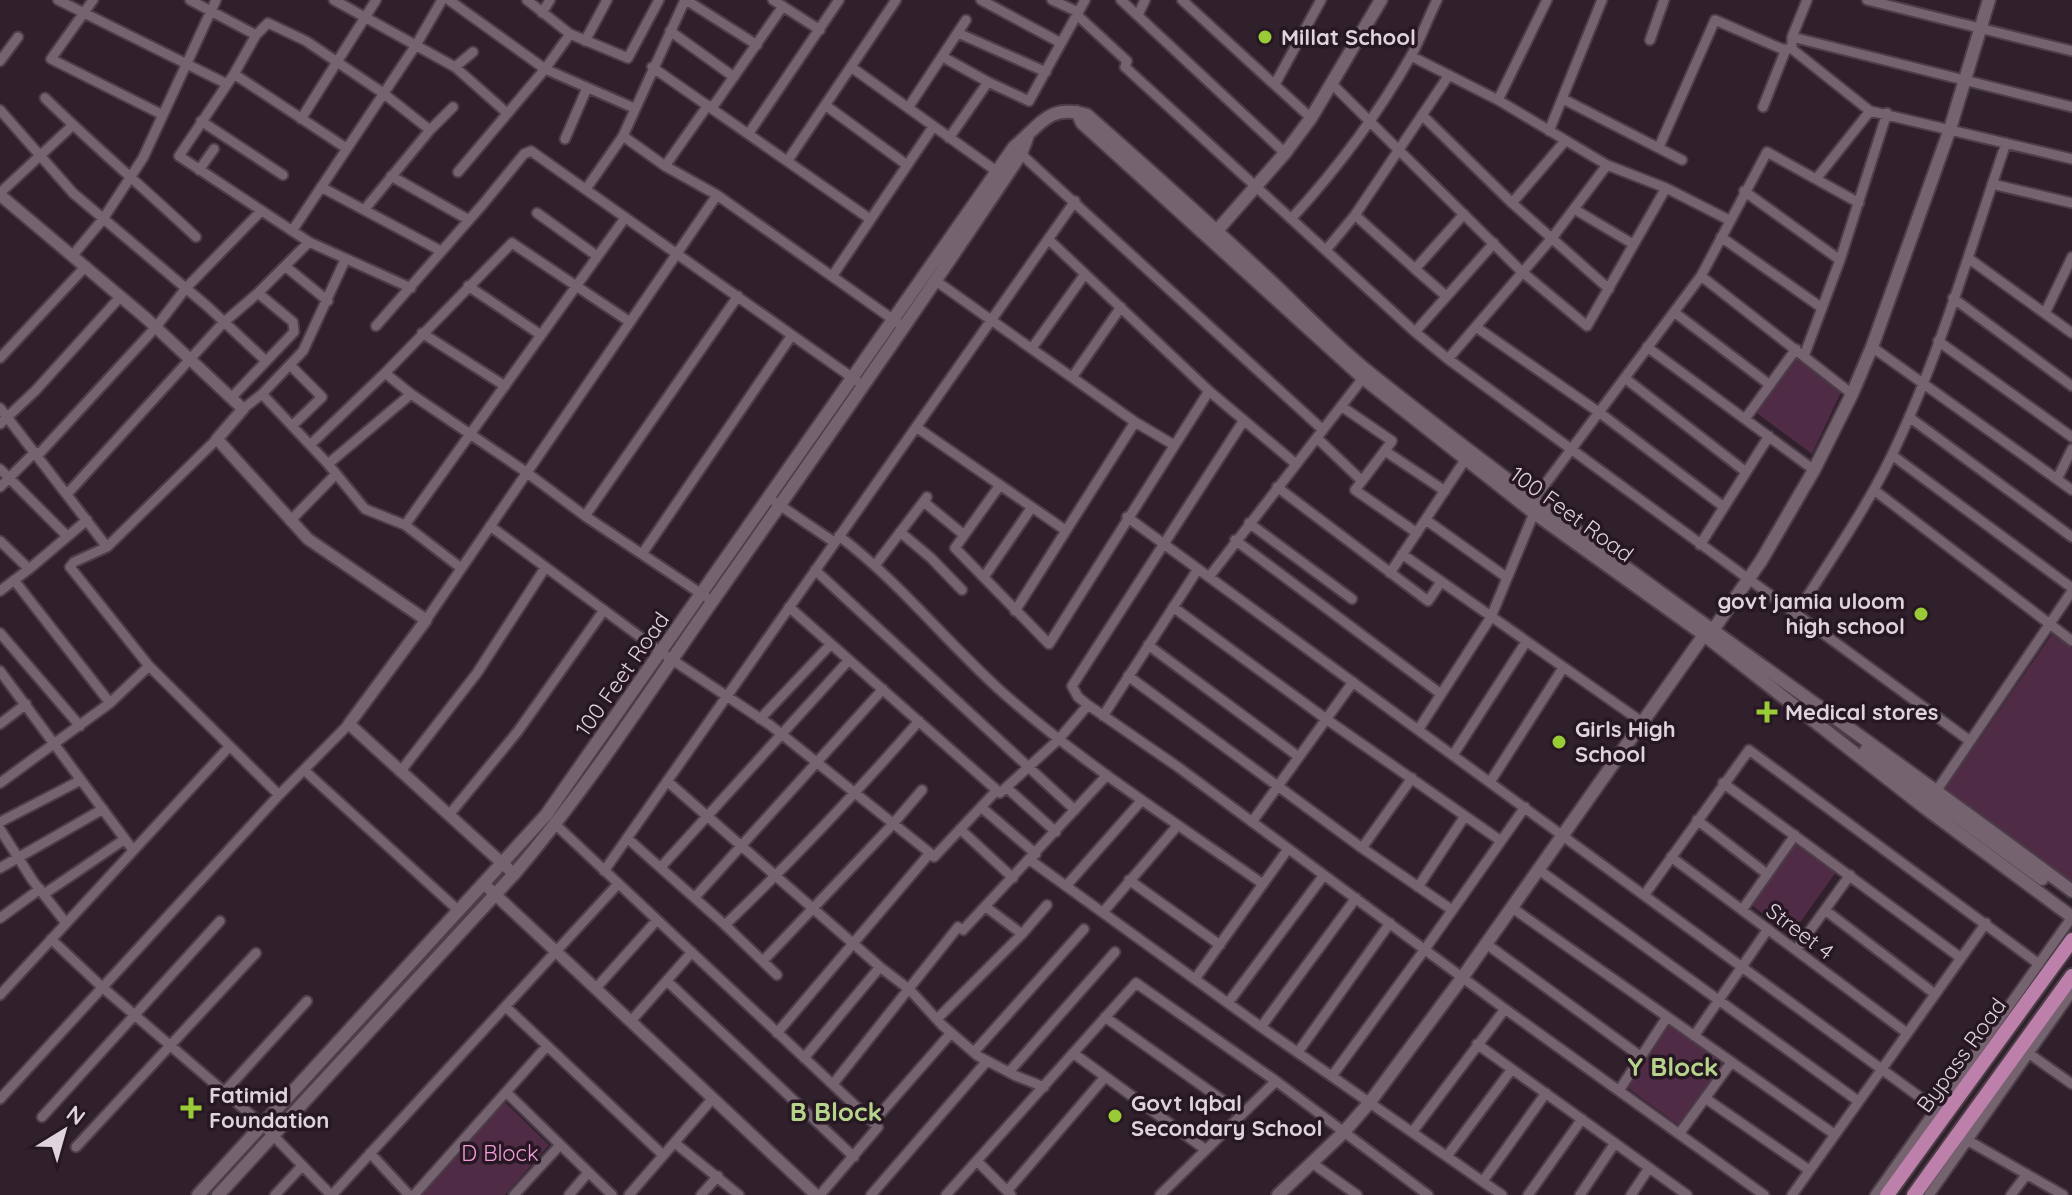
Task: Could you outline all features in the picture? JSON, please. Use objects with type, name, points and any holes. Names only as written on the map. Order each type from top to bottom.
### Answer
[{"type":"main road","points":[[1213,234],[1285,153],[1311,118],[1381,0]]},
{"type":"main road","points":[[1279,1195],[1370,1102],[1462,978],[1642,722],[1749,579],[1814,470],[1872,347],[1967,80],[1989,0]]},
{"type":"main road","name":"100 Feet Road","points":[[774,501],[863,385],[936,281],[1001,175],[1014,147],[1051,113],[1064,110],[1087,115],[1363,378],[1534,513],[1709,632]]},
{"type":"main road","name":"100 Feet Road","points":[[218,1195],[556,825],[674,660],[708,598],[774,501],[851,377],[1001,175],[1021,154],[1028,135]]},
{"type":"main road","name":"100 Feet Road","points":[[1213,234],[1368,371],[1798,700],[1925,808],[2072,917]]},
{"type":"main road","name":"100 Feet Road","points":[[202,1194],[546,815],[662,653],[708,598]]},
{"type":"main road","points":[[1798,700],[2072,901]]},
{"type":"main road","name":"100 Feet Road","points":[[1798,700],[1937,790],[2072,891]]},
{"type":"main road","name":"Bypass Road","points":[[1887,1195],[2072,940]]},
{"type":"main road","points":[[1914,1195],[2025,1050],[2072,976]]},
{"type":"street","points":[[58,0],[227,84]]},
{"type":"street","points":[[93,0],[51,59],[163,115]]},
{"type":"street","points":[[190,0],[256,35]]},
{"type":"street","points":[[73,255],[103,219],[143,158],[216,0]]},
{"type":"street","points":[[334,0],[455,67],[507,113]]},
{"type":"street","points":[[301,119],[376,0]]},
{"type":"street","points":[[292,231],[416,45],[442,0]]},
{"type":"street","points":[[449,0],[545,69],[634,108]]},
{"type":"street","points":[[527,0],[570,34],[628,58],[659,0]]},
{"type":"street","points":[[542,13],[550,0]]},
{"type":"street","points":[[585,41],[607,0]]},
{"type":"street","points":[[586,189],[623,136],[652,67],[686,0],[757,45]]},
{"type":"street","points":[[773,0],[820,30]]},
{"type":"street","points":[[749,133],[839,0]]},
{"type":"street","points":[[981,0],[1061,43]]},
{"type":"street","points":[[1052,0],[1078,13],[1127,61],[1125,67],[1448,359],[1970,741]]},
{"type":"street","points":[[943,57],[1029,101],[1085,0]]},
{"type":"street","points":[[1121,0],[1285,153]]},
{"type":"street","points":[[1138,15],[1145,0]]},
{"type":"street","points":[[1182,0],[1311,118]]},
{"type":"street","points":[[1275,84],[1321,0]]},
{"type":"street","points":[[1291,219],[1329,178],[1368,121],[1411,56],[1437,0]]},
{"type":"street","points":[[1498,100],[1547,0]]},
{"type":"street","points":[[1549,131],[1602,0]]},
{"type":"street","points":[[1650,40],[1664,0]]},
{"type":"street","points":[[1763,107],[1807,0]]},
{"type":"street","points":[[1867,0],[2072,51]]},
{"type":"street","points":[[788,160],[894,1]]},
{"type":"street","points":[[665,166],[734,77],[783,6]]},
{"type":"street","points":[[908,108],[966,20]]},
{"type":"street","points":[[1659,147],[1715,20],[1789,49],[1870,111],[2072,159]]},
{"type":"street","points":[[411,288],[309,242],[179,156],[256,35],[268,23],[306,41],[383,93],[430,130]]},
{"type":"street","points":[[670,31],[734,77]]},
{"type":"street","points":[[958,33],[1046,72]]},
{"type":"street","points":[[458,172],[545,69],[570,34]]},
{"type":"street","points":[[0,61],[18,37]]},
{"type":"street","points":[[1792,37],[2072,107]]},
{"type":"street","points":[[455,67],[473,52]]},
{"type":"street","points":[[1411,56],[1498,100],[1607,165],[1666,188],[1729,220]]},
{"type":"street","points":[[652,67],[870,219]]},
{"type":"street","points":[[851,67],[1001,175]]},
{"type":"street","points":[[234,74],[346,148]]},
{"type":"street","points":[[1326,250],[1355,215],[1449,75]]},
{"type":"street","points":[[949,138],[988,82]]},
{"type":"street","points":[[1333,85],[1398,153],[1521,271],[1587,326],[1666,188]]},
{"type":"street","points":[[565,139],[587,88]]},
{"type":"street","points":[[45,98],[196,237]]},
{"type":"street","points":[[1563,99],[1682,160]]},
{"type":"street","points":[[825,105],[907,165]]},
{"type":"street","points":[[364,210],[453,107]]},
{"type":"street","points":[[0,110],[73,193],[186,288],[266,361]]},
{"type":"street","points":[[1816,179],[1870,111]]},
{"type":"street","points":[[1745,419],[1770,385],[1800,353],[1822,308],[1887,113]]},
{"type":"street","points":[[1422,115],[1512,203],[1609,289]]},
{"type":"street","points":[[201,121],[283,175]]},
{"type":"street","points":[[73,125],[0,194],[121,296],[243,409]]},
{"type":"street","points":[[833,275],[933,127]]},
{"type":"street","points":[[623,136],[665,166],[717,195],[903,327]]},
{"type":"street","points":[[1512,203],[1565,141]]},
{"type":"street","points":[[1796,614],[1874,490],[1909,417],[1968,258],[2006,143]]},
{"type":"street","points":[[199,170],[214,149]]},
{"type":"street","points":[[376,326],[524,154],[531,151],[863,385]]},
{"type":"street","points":[[1534,499],[1701,276],[1767,152],[1859,203]]},
{"type":"street","points":[[1021,154],[1075,201],[1320,434],[1362,481]]},
{"type":"street","points":[[1448,359],[1552,238],[1607,165]]},
{"type":"street","points":[[391,176],[469,220]]},
{"type":"street","points":[[1992,184],[2072,203]]},
{"type":"street","points":[[321,187],[441,251]]},
{"type":"street","points":[[1744,191],[1840,260]]},
{"type":"street","points":[[0,1099],[279,795],[349,724],[426,620],[717,195]]},
{"type":"street","points":[[604,871],[1075,201]]},
{"type":"street","points":[[1574,209],[1633,244]]},
{"type":"street","points":[[0,487],[37,454],[156,327],[186,288],[261,211]]},
{"type":"street","points":[[537,213],[597,256]]},
{"type":"street","points":[[1415,269],[1464,214]]},
{"type":"street","points":[[1355,215],[1446,296]]},
{"type":"street","points":[[405,525],[625,218]]},
{"type":"street","points":[[1721,237],[1822,308]]},
{"type":"street","points":[[1048,239],[1209,391],[1296,464]]},
{"type":"street","points":[[68,493],[223,323],[309,242]]},
{"type":"street","points":[[310,445],[512,243],[630,322]]},
{"type":"street","points":[[1415,332],[1494,243]]},
{"type":"street","points":[[2045,313],[2072,257]]},
{"type":"street","points":[[1968,258],[2072,333]]},
{"type":"street","points":[[279,795],[228,748],[149,666],[70,567],[74,562],[107,547],[303,351],[345,260]]},
{"type":"street","points":[[0,358],[86,266]]},
{"type":"street","points":[[285,266],[328,301]]},
{"type":"street","points":[[1032,348],[1085,274]]},
{"type":"street","points":[[1701,276],[1852,394]]},
{"type":"street","points":[[936,281],[1135,422],[1174,445]]},
{"type":"street","points":[[468,286],[541,335]]},
{"type":"street","points":[[231,398],[294,332],[295,327],[258,293]]},
{"type":"street","points":[[4,420],[36,390],[121,296]]},
{"type":"street","points":[[585,516],[738,296]]},
{"type":"street","points":[[1953,298],[2072,386]]},
{"type":"street","points":[[1073,376],[1121,307]]},
{"type":"street","points":[[1674,312],[1770,385]]},
{"type":"street","points":[[1476,327],[1600,413],[1724,507]]},
{"type":"street","points":[[422,333],[505,386]]},
{"type":"street","points":[[642,554],[792,335]]},
{"type":"street","points":[[1938,341],[2072,437]]},
{"type":"street","points":[[1647,347],[1814,470]]},
{"type":"street","points":[[1872,347],[2072,490]]},
{"type":"street","points":[[290,365],[322,397],[292,426]]},
{"type":"street","points":[[385,373],[469,436],[708,598]]},
{"type":"street","points":[[1209,577],[1363,378]]},
{"type":"street","points":[[1626,379],[1746,472]]},
{"type":"street","points":[[1000,485],[955,548],[1049,644],[1209,391]]},
{"type":"street","points":[[262,394],[328,464],[365,509],[405,525],[461,568]]},
{"type":"street","points":[[328,464],[411,394]]},
{"type":"street","points":[[1341,406],[1392,441],[1355,490],[1417,533]]},
{"type":"street","points":[[0,408],[4,420],[37,454],[107,547]]},
{"type":"street","points":[[1909,417],[2072,537]]},
{"type":"street","points":[[1244,420],[1072,686],[1078,697],[1764,1195]]},
{"type":"street","points":[[1015,611],[1135,422]]},
{"type":"street","points":[[916,427],[1065,530]]},
{"type":"street","points":[[1700,545],[1769,436]]},
{"type":"street","points":[[217,439],[308,539],[426,620]]},
{"type":"street","points":[[2057,479],[2072,449]]},
{"type":"street","points":[[1385,451],[1445,491]]},
{"type":"street","points":[[1892,455],[2072,590],[1937,790]]},
{"type":"street","points":[[1390,573],[1465,460]]},
{"type":"street","points":[[0,469],[67,536]]},
{"type":"street","points":[[290,521],[336,474]]},
{"type":"street","points":[[1277,487],[1428,601],[1441,582]]},
{"type":"street","points":[[1874,490],[2072,641]]},
{"type":"street","points":[[876,564],[926,499],[964,535]]},
{"type":"street","points":[[774,501],[876,564],[968,661],[1058,740],[1263,884]]},
{"type":"street","points":[[984,577],[1032,507]]},
{"type":"street","points":[[1418,730],[1491,617],[1534,513]]},
{"type":"street","points":[[1127,517],[1936,1109]]},
{"type":"street","points":[[0,591],[87,520]]},
{"type":"street","points":[[1426,520],[1506,577]]},
{"type":"street","points":[[1249,523],[1352,599]]},
{"type":"street","points":[[490,526],[662,653],[782,735],[934,857],[981,807],[1058,740],[1088,705]]},
{"type":"street","points":[[900,532],[962,590]]},
{"type":"street","points":[[1235,540],[1441,694]]},
{"type":"street","points":[[0,541],[29,569]]},
{"type":"street","points":[[1402,554],[1642,722]]},
{"type":"street","points":[[400,772],[477,673],[545,568]]},
{"type":"street","points":[[1103,716],[1198,569]]},
{"type":"street","points":[[815,570],[1075,810]]},
{"type":"street","points":[[14,580],[110,703]]},
{"type":"street","points":[[789,607],[919,721],[1056,832]]},
{"type":"street","points":[[1173,607],[1501,841]]},
{"type":"street","points":[[449,815],[518,731],[604,610]]},
{"type":"street","points":[[0,633],[80,726]]},
{"type":"street","points":[[1453,755],[1526,642]]},
{"type":"street","points":[[760,719],[831,644]]},
{"type":"street","points":[[1148,645],[1299,757]]},
{"type":"street","points":[[661,867],[709,818],[849,660]]},
{"type":"street","points":[[0,783],[110,703],[149,666]]},
{"type":"street","points":[[1490,782],[1563,668]]},
{"type":"street","points":[[0,671],[133,850]]},
{"type":"street","points":[[1128,676],[1362,848],[1452,910]]},
{"type":"street","points":[[1252,822],[1353,682]]},
{"type":"street","points":[[695,897],[883,689]]},
{"type":"street","points":[[0,724],[26,704]]},
{"type":"street","points":[[725,925],[777,876],[919,721]]},
{"type":"street","points":[[349,724],[514,874]]},
{"type":"street","points":[[0,995],[228,748]]},
{"type":"street","points":[[1645,894],[1749,750],[2039,964]]},
{"type":"street","points":[[304,770],[459,911]]},
{"type":"street","points":[[833,1084],[958,927],[963,930],[986,907],[1107,775]]},
{"type":"street","points":[[1362,848],[1412,778]]},
{"type":"street","points":[[0,822],[81,780]]},
{"type":"street","points":[[667,781],[910,990],[974,1052],[1044,1087]]},
{"type":"street","points":[[1723,783],[1961,958]]},
{"type":"street","points":[[763,961],[922,790]]},
{"type":"street","points":[[1066,886],[1142,800]]},
{"type":"street","points":[[981,807],[1066,886],[1502,1195]]},
{"type":"street","points":[[1332,1076],[1525,807]]},
{"type":"street","points":[[0,868],[103,809]]},
{"type":"street","points":[[1418,887],[1465,816]]},
{"type":"street","points":[[1697,820],[1767,874]]},
{"type":"street","points":[[484,884],[818,1195],[878,1127],[556,825]]},
{"type":"street","points":[[1104,911],[1178,825]]},
{"type":"street","points":[[0,829],[66,923]]},
{"type":"street","points":[[960,829],[1013,878]]},
{"type":"street","points":[[1742,910],[1795,835]]},
{"type":"street","points":[[627,838],[777,975]]},
{"type":"street","points":[[0,918],[125,839]]},
{"type":"street","points":[[1195,979],[1288,849]]},
{"type":"street","points":[[777,1033],[930,853]]},
{"type":"street","name":"Street 4","points":[[1671,857],[1907,1033]]},
{"type":"street","points":[[1539,870],[1858,1101]]},
{"type":"street","points":[[1228,1003],[1324,875]]},
{"type":"street","points":[[1796,950],[1850,875]]},
{"type":"street","points":[[1129,880],[1220,945]]},
{"type":"street","points":[[51,939],[135,1016],[264,1126],[328,1194],[370,1153],[618,884]]},
{"type":"street","points":[[1261,1027],[1356,898]]},
{"type":"street","points":[[937,1019],[1047,905]]},
{"type":"street","points":[[986,907],[1022,934]]},
{"type":"street","points":[[1511,907],[1730,1064],[1834,1134]]},
{"type":"street","points":[[1825,910],[1935,994]]},
{"type":"street","points":[[1875,1195],[2072,917]]},
{"type":"street","points":[[596,988],[657,920]]},
{"type":"street","points":[[42,1117],[220,921]]},
{"type":"street","points":[[1298,1052],[1390,923]]},
{"type":"street","points":[[1792,1195],[1986,923]]},
{"type":"street","points":[[974,1052],[1084,929]]},
{"type":"street","points":[[1694,1036],[1768,929]]},
{"type":"street","points":[[1485,943],[1640,1056]]},
{"type":"street","points":[[631,1021],[692,952]]},
{"type":"street","points":[[1009,1072],[1115,952]]},
{"type":"street","points":[[76,1147],[256,953]]},
{"type":"street","points":[[804,1058],[880,967]]},
{"type":"street","points":[[667,981],[854,1157]]},
{"type":"street","points":[[946,1195],[1136,983],[1276,1081],[1428,1195]]},
{"type":"street","points":[[1929,1195],[2025,1050],[2072,992]]},
{"type":"street","points":[[225,1091],[307,1001]]},
{"type":"street","points":[[506,1007],[663,1155]]},
{"type":"street","points":[[1413,1131],[1505,1009]]},
{"type":"street","points":[[1105,1017],[1242,1114]]},
{"type":"street","points":[[1620,1089],[1667,1017]]},
{"type":"street","points":[[873,1122],[951,1033]]},
{"type":"street","points":[[1477,1044],[1685,1194]]},
{"type":"street","points":[[370,1153],[411,1195],[547,1046]]},
{"type":"street","points":[[2025,1050],[2072,1084]]},
{"type":"street","points":[[1073,1053],[1206,1150]]},
{"type":"street","points":[[871,1195],[987,1061]]},
{"type":"street","points":[[1679,1134],[1730,1064]]},
{"type":"street","points":[[1447,1156],[1512,1069]]},
{"type":"street","points":[[977,1161],[1009,1193],[1105,1077]]},
{"type":"street","points":[[1160,1195],[1276,1081]]},
{"type":"street","points":[[507,1093],[612,1195]]},
{"type":"street","points":[[1483,1181],[1546,1093]]},
{"type":"street","points":[[629,1195],[713,1098]]},
{"type":"street","points":[[1705,1098],[1809,1170]]},
{"type":"street","points":[[1528,1195],[1582,1119]]},
{"type":"street","points":[[1967,1140],[2063,1195]]},
{"type":"street","points":[[675,1143],[739,1195]]},
{"type":"street","points":[[1580,1195],[1615,1143]]},
{"type":"street","points":[[514,1195],[560,1145]]},
{"type":"street","points":[[1312,1163],[1357,1195]]},
{"type":"street","points":[[275,1195],[302,1166]]},
{"type":"street","points":[[1631,1195],[1649,1168]]},
{"type":"street","points":[[569,1195],[587,1174]]},
{"type":"street","points":[[2011,1195],[2027,1174]]},
{"type":"street","points":[[701,1195],[718,1176]]},
{"type":"green space","points":[[1793,347],[1843,388],[1812,454],[1750,408]]},
{"type":"green space","points":[[2052,634],[2072,648],[2072,890],[1942,793]]},
{"type":"green space","points":[[1791,838],[1836,872],[1791,935],[1745,900]]},
{"type":"green space","points":[[1670,1021],[1726,1062],[1681,1127],[1625,1086]]},
{"type":"green space","name":"D Block","points":[[505,1102],[549,1145],[505,1195],[422,1195]]},
{"type":"place","name":"Millat School","points":[[1265,37]]},
{"type":"place","name":"govt jamia uloom high school","points":[[1921,614]]},
{"type":"place","name":"Medical stores","points":[[1767,712]]},
{"type":"place","name":"Girls High School","points":[[1559,742]]},
{"type":"place","name":"Fatimid Foundation","points":[[191,1108]]},
{"type":"place","name":"Govt Iqbal Secondary School","points":[[1115,1116]]},
{"type":"district","name":"Y Block","points":[[1673,1066]]},
{"type":"district","name":"B Block","points":[[836,1111]]}]
